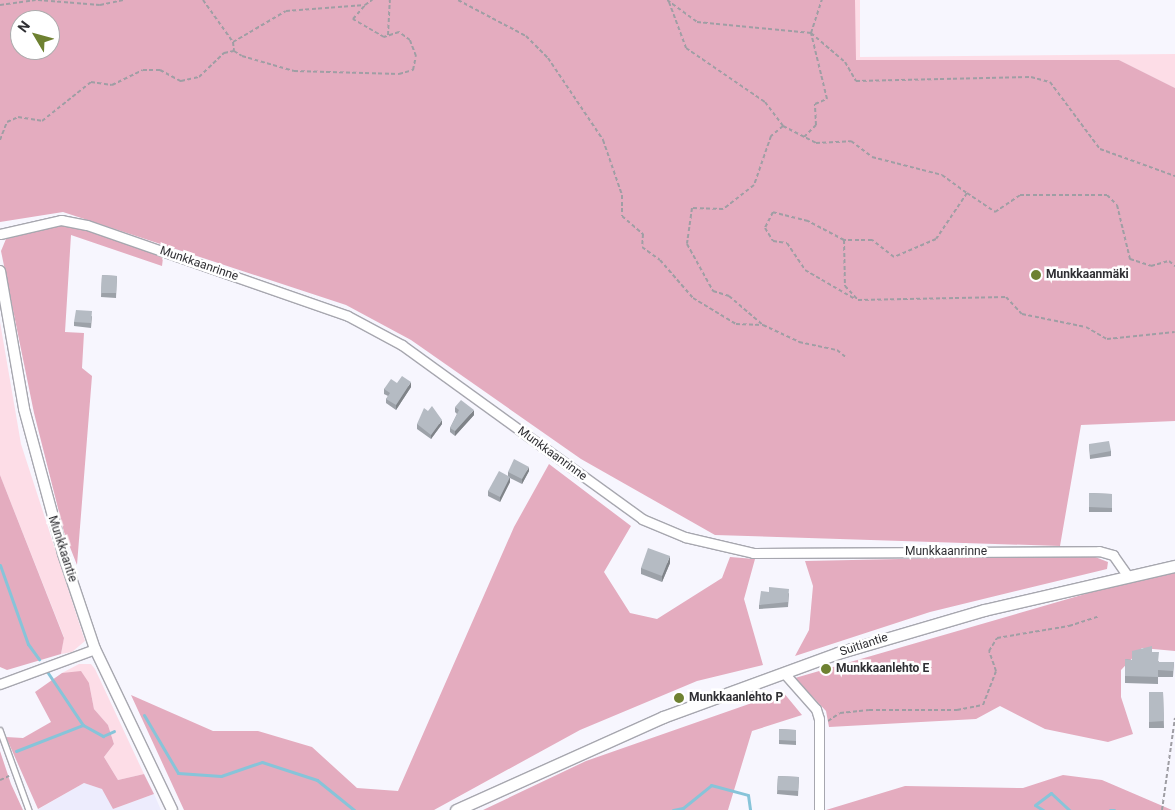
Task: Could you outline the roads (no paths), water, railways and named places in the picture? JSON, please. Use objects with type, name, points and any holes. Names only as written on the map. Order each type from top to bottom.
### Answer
[{"type":"main road","name":"Suitiantie","points":[[456,810],[654,721],[784,673],[916,629],[1127,575],[1175,566]]},
{"type":"street","name":"Munkkaanrinne","points":[[0,234],[61,220],[87,226],[357,320],[402,345],[642,519],[685,538],[753,553],[1099,552],[1113,555],[1127,575]]},
{"type":"street","name":"Munkkaantie","points":[[0,271],[34,454],[95,649],[172,810]]},
{"type":"street","points":[[0,684],[95,649]]},
{"type":"street","points":[[784,673],[816,709],[819,727],[819,810]]},
{"type":"lane","points":[[0,730],[14,774],[29,810]]},
{"type":"waterway","points":[[0,565],[28,644],[39,659]]},
{"type":"waterway","points":[[48,673],[83,725],[103,736],[114,731]]},
{"type":"waterway","points":[[144,715],[178,773],[221,776],[262,762],[317,780],[354,810]]},
{"type":"waterway","points":[[16,751],[83,725]]},
{"type":"waterway","points":[[673,810],[683,808],[711,785],[748,795],[750,810]]},
{"type":"waterway","points":[[1043,810],[1035,805],[1051,793],[1069,810]]},
{"type":"place","name":"Munkkaanmäki","points":[[1036,275]]},
{"type":"place","name":"Munkkaanlehto E","points":[[826,669]]},
{"type":"place","name":"Munkkaanlehto P","points":[[679,698]]}]
